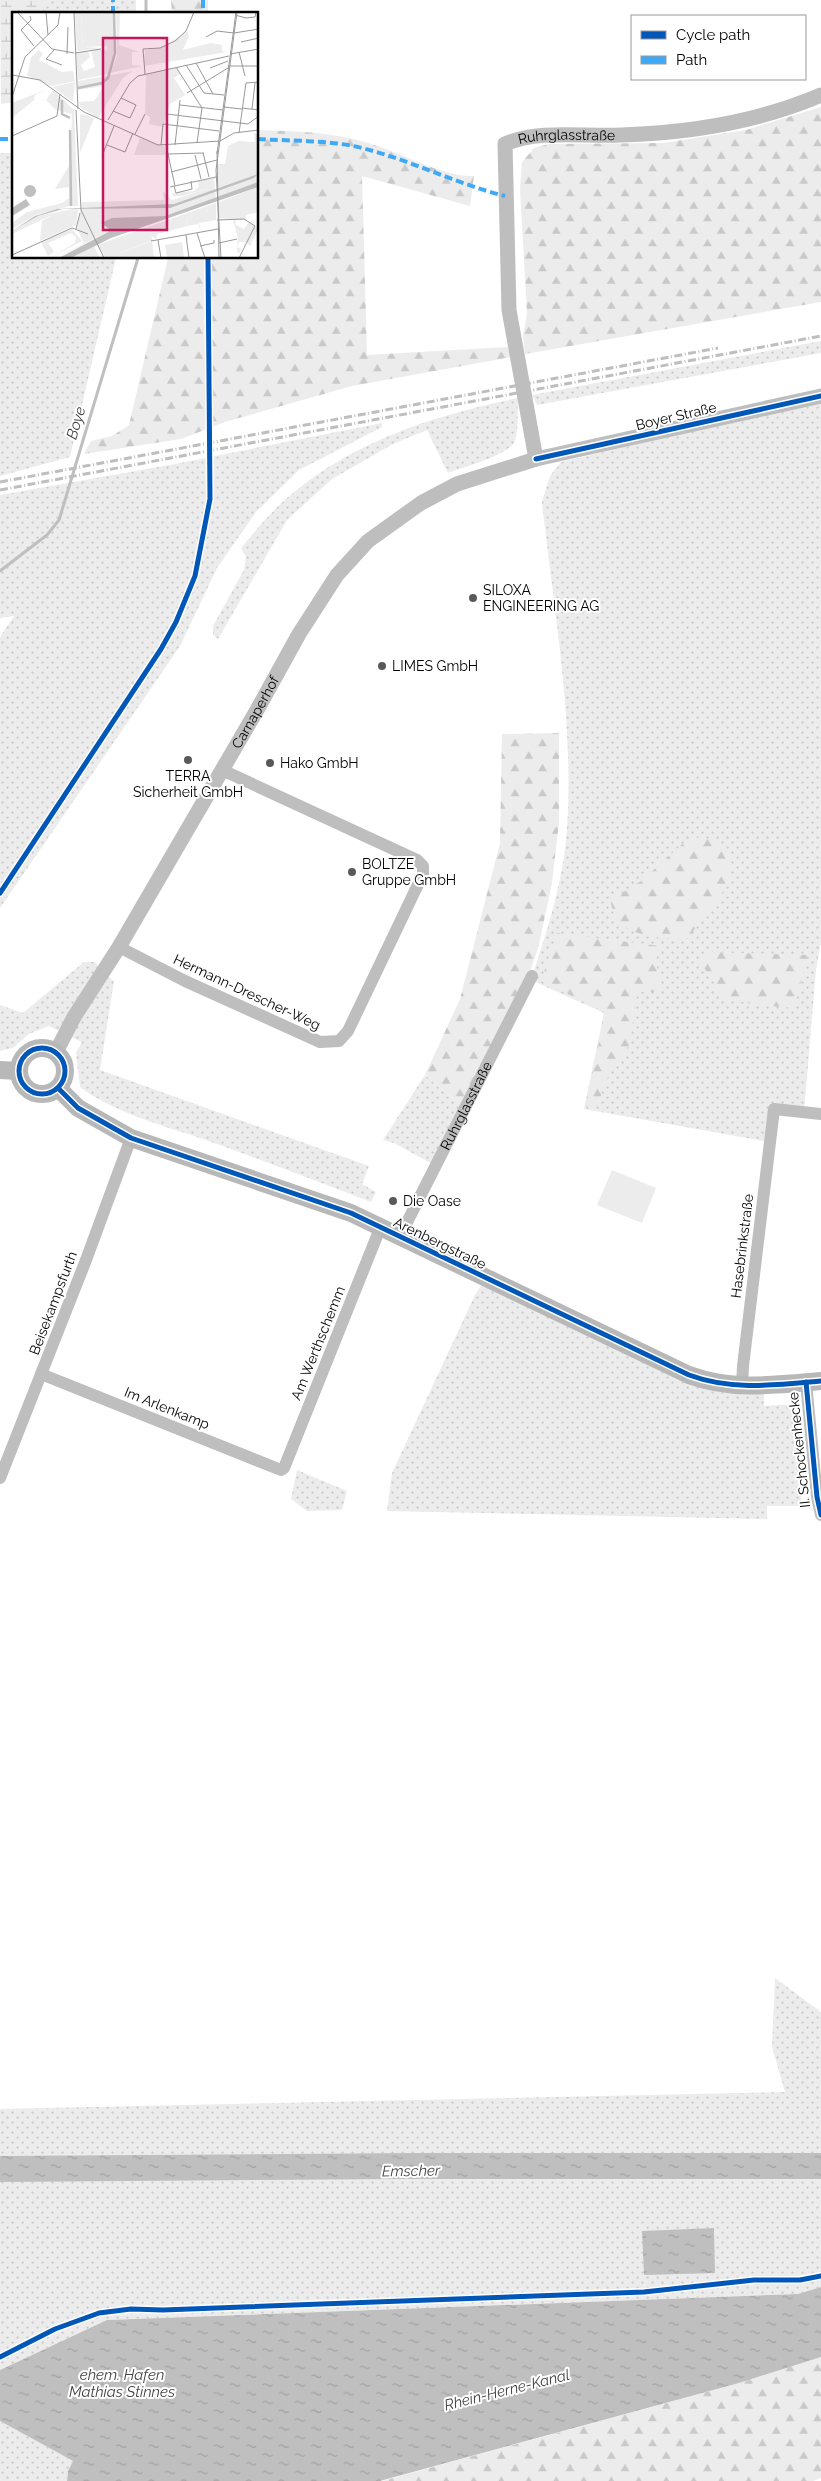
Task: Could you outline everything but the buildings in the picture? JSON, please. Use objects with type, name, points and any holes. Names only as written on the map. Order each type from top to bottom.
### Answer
[{"type":"main road","points":[[44,1048],[56,1052],[62,1058],[65,1070],[64,1078],[58,1088],[46,1094],[33,1093],[22,1084],[19,1071],[22,1059],[31,1050],[44,1048]]},
{"type":"main road","points":[[0,1070],[19,1071]]},
{"type":"main road","name":"Arenbergstraße","points":[[58,1088],[78,1108],[131,1138],[322,1202],[381,1226],[689,1375],[717,1384],[742,1386],[814,1382]]},
{"type":"street","name":"Ruhrglasstraße","points":[[536,459],[509,310],[505,213],[505,144],[521,137],[616,136],[685,131],[769,113],[821,95]]},
{"type":"street","name":"Boyer Straße","points":[[536,459],[821,396]]},
{"type":"street","name":"Carnaperhof","points":[[56,1052],[74,1017],[119,946],[316,607],[337,575],[368,541],[421,503],[451,487],[536,459]]},
{"type":"street","name":"Hermann-Drescher-Weg","points":[[119,946],[185,981],[320,1042],[338,1041],[348,1031],[400,928],[423,874],[423,866],[418,860],[222,770]]},
{"type":"street","name":"Ruhrglasstraße","points":[[400,1236],[532,976]]},
{"type":"street","name":"Hasebrinkstraße","points":[[742,1386],[742,1366],[774,1109],[821,1114]]},
{"type":"street","name":"Beisekampsfurth","points":[[0,1478],[131,1138]]},
{"type":"street","name":"Am Werthschemm","points":[[281,1470],[284,1468],[381,1226]]},
{"type":"street","name":"Im Arlenkamp","points":[[41,1374],[281,1470]]},
{"type":"street","name":"II. Schockenhecke","points":[[814,1382],[821,1515]]},
{"type":"green space","points":[[0,0],[46,0],[46,12],[12,12],[12,102],[1,104]]},
{"type":"green space","points":[[46,0],[136,0],[136,12],[46,12]]},
{"type":"green space","points":[[171,0],[208,0],[208,12],[172,12]]},
{"type":"green space","points":[[821,107],[821,302],[525,354],[523,335],[527,314],[520,189],[522,162],[534,148],[549,144],[663,143],[746,130]]},
{"type":"green space","points":[[259,130],[341,136],[380,147],[449,173],[474,176],[470,206],[362,176],[367,355],[508,347],[511,357],[352,386],[225,422],[181,439],[84,454],[91,441],[112,436],[129,425],[168,259],[259,259]]},
{"type":"green space","points":[[0,153],[12,153],[12,259],[116,259],[70,457],[0,476]]},
{"type":"green space","points":[[821,341],[821,353],[537,405],[532,395]]},
{"type":"green space","points":[[518,398],[515,441],[511,446],[495,456],[448,473],[427,430],[393,444],[332,479],[287,520],[218,639],[213,635],[213,626],[244,570],[246,557],[241,548],[272,512],[293,493],[318,474],[371,444],[429,421]]},
{"type":"green space","points":[[821,401],[821,942],[816,970],[804,1112],[773,1107],[769,1142],[584,1109],[604,1013],[531,980],[561,876],[566,841],[568,800],[566,715],[558,628],[542,502],[550,476],[561,462]]},
{"type":"green space","points":[[382,423],[382,427],[299,470],[256,512],[217,568],[180,646],[0,908],[0,637],[14,616],[0,618],[0,495],[175,464]]},
{"type":"green space","points":[[559,733],[559,822],[552,883],[538,949],[528,976],[464,1107],[425,1075],[460,999],[500,843],[502,734]]},
{"type":"green space","points":[[703,837],[725,845],[730,873],[721,895],[689,938],[652,937],[629,929],[619,922],[613,912],[611,900],[641,881],[688,839]]},
{"type":"green space","points":[[557,933],[660,946],[656,962],[662,989],[660,992],[641,992],[637,997],[629,1045],[603,1085],[600,1101],[589,1108],[586,1106],[605,1012],[541,981]]},
{"type":"green space","points":[[708,952],[808,955],[794,1008],[752,1004],[719,997],[715,984],[698,959]]},
{"type":"green space","points":[[84,962],[95,962],[102,972],[114,981],[100,1070],[369,1166],[362,1184],[376,1192],[371,1202],[245,1154],[139,1118],[108,1104],[80,1087],[76,1053],[82,1042],[49,1026],[29,1034],[13,1048],[0,1051],[0,1005],[23,1013]]},
{"type":"green space","points":[[425,1075],[464,1107],[434,1165],[394,1143],[383,1140]]},
{"type":"green space","points":[[612,1170],[656,1188],[642,1223],[597,1205]]},
{"type":"green space","points":[[486,1278],[662,1363],[764,1385],[764,1406],[796,1404],[802,1506],[767,1506],[767,1519],[387,1511],[392,1473],[475,1295]]},
{"type":"green space","points":[[297,1470],[347,1491],[342,1510],[307,1511],[291,1499]]},
{"type":"green space","points":[[775,1978],[821,2012],[821,2287],[798,2294],[107,2320],[0,2370],[0,2109],[785,2092],[772,2047]]},
{"type":"green space","points":[[821,2357],[821,2478],[813,2481],[382,2481],[739,2383]]},
{"type":"green space","points":[[0,2421],[73,2461],[68,2471],[67,2481],[0,2481]]},
{"type":"water","name":"Emscher","points":[[821,2153],[821,2179],[400,2179],[0,2182],[0,2156]]},
{"type":"water","points":[[714,2228],[715,2273],[644,2275],[642,2231]]},
{"type":"water","points":[[821,2287],[821,2357],[739,2383],[380,2481],[67,2481],[68,2471],[73,2461],[0,2421],[0,2370],[107,2320],[798,2294]]},
{"type":"waterway","name":"Boye","points":[[146,0],[146,12]]},
{"type":"waterway","name":"Boye","points":[[0,571],[47,535],[59,520],[138,259]]},
{"type":"railway","points":[[0,490],[821,336]]},
{"type":"railway","points":[[0,482],[718,348]]},
{"type":"marked path","points":[[113,0],[113,12]]},
{"type":"marked path","points":[[203,0],[203,12]]},
{"type":"marked path","points":[[0,139],[12,139]]},
{"type":"marked path","points":[[259,139],[353,146],[505,196]]},
{"type":"cycle path","points":[[0,893],[161,649],[176,622],[195,576],[210,499],[208,259]]},
{"type":"cycle path","points":[[536,459],[821,396]]},
{"type":"cycle path","points":[[37,1048],[47,1048],[61,1058],[65,1071],[61,1084],[55,1090],[47,1094],[37,1094],[23,1084],[19,1076],[19,1066],[29,1052],[37,1048]]},
{"type":"cycle path","points":[[58,1088],[78,1108],[131,1138],[351,1213],[689,1375],[705,1380],[738,1385],[771,1385],[821,1381]]},
{"type":"cycle path","points":[[806,1382],[817,1497],[821,1515]]},
{"type":"cycle path","points":[[0,2357],[55,2329],[99,2313],[131,2309],[163,2310],[644,2292],[754,2280],[800,2280],[821,2276]]},
{"type":"place","name":"SILOXA ENGINEERING AG","points":[[473,598]]},
{"type":"place","name":"LIMES GmbH","points":[[382,666]]},
{"type":"place","name":"TERRA Sicherheit GmbH","points":[[188,760]]},
{"type":"place","name":"Hako GmbH","points":[[270,763]]},
{"type":"place","name":"BOLTZE Gruppe GmbH","points":[[352,872]]},
{"type":"place","name":"Die Oase","points":[[393,1201]]},
{"type":"water label","name":"ehem. Hafen Mathias Stinnes","points":[[122,2384]]},
{"type":"water label","name":"Rhein-Herne-Kanal","points":[[507,2390]]}]
